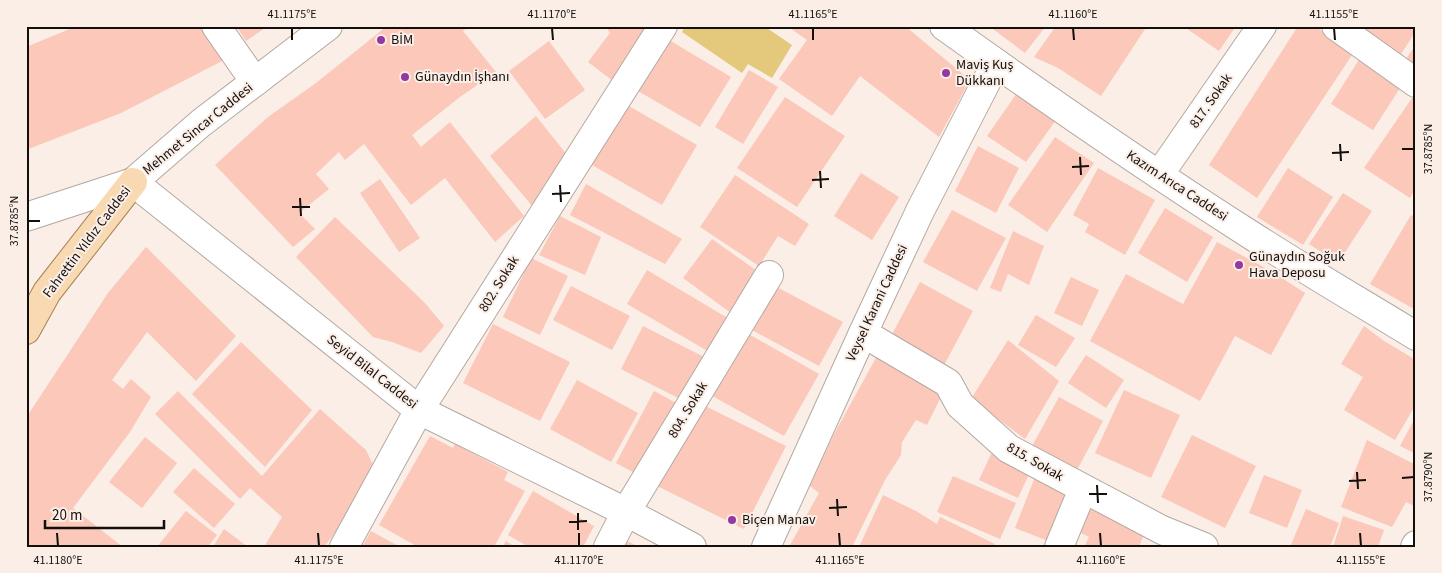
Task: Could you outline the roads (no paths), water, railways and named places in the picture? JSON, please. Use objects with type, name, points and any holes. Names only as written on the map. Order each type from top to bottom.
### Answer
[{"type":"main road","name":"Fahrettin Yıldız Caddesi","points":[[26,330],[47,292],[133,182]]},
{"type":"street","points":[[216,26],[255,82]]},
{"type":"street","name":"Mehmet Sincar Caddesi","points":[[26,217],[133,182],[201,123],[328,26]]},
{"type":"street","name":"802. Sokak","points":[[344,547],[419,410],[663,26]]},
{"type":"street","name":"Kazım Arıca Caddesi","points":[[944,26],[1050,102],[1159,175],[1256,238],[1416,336]]},
{"type":"street","name":"817. Sokak","points":[[1159,175],[1262,26]]},
{"type":"street","points":[[1336,26],[1416,83]]},
{"type":"street","name":"Veysel Karani Caddesi","points":[[766,547],[920,211],[996,63]]},
{"type":"street","name":"Seyid Bilal Caddesi","points":[[133,182],[419,410],[626,512],[692,547]]},
{"type":"street","name":"804. Sokak","points":[[608,547],[626,512],[770,275]]},
{"type":"street","name":"815. Sokak","points":[[863,333],[948,383],[960,405],[1009,449],[1162,530],[1204,547]]},
{"type":"street","points":[[1058,547],[1084,489]]},
{"type":"place","name":"BİM","points":[[381,40]]},
{"type":"place","name":"Maviş Kuş Dükkanı","points":[[946,73]]},
{"type":"place","name":"Günaydın İşhanı","points":[[405,77]]},
{"type":"place","name":"Günaydın Soğuk Hava Deposu","points":[[1239,265]]},
{"type":"place","name":"Biçen Manav","points":[[732,520]]}]
